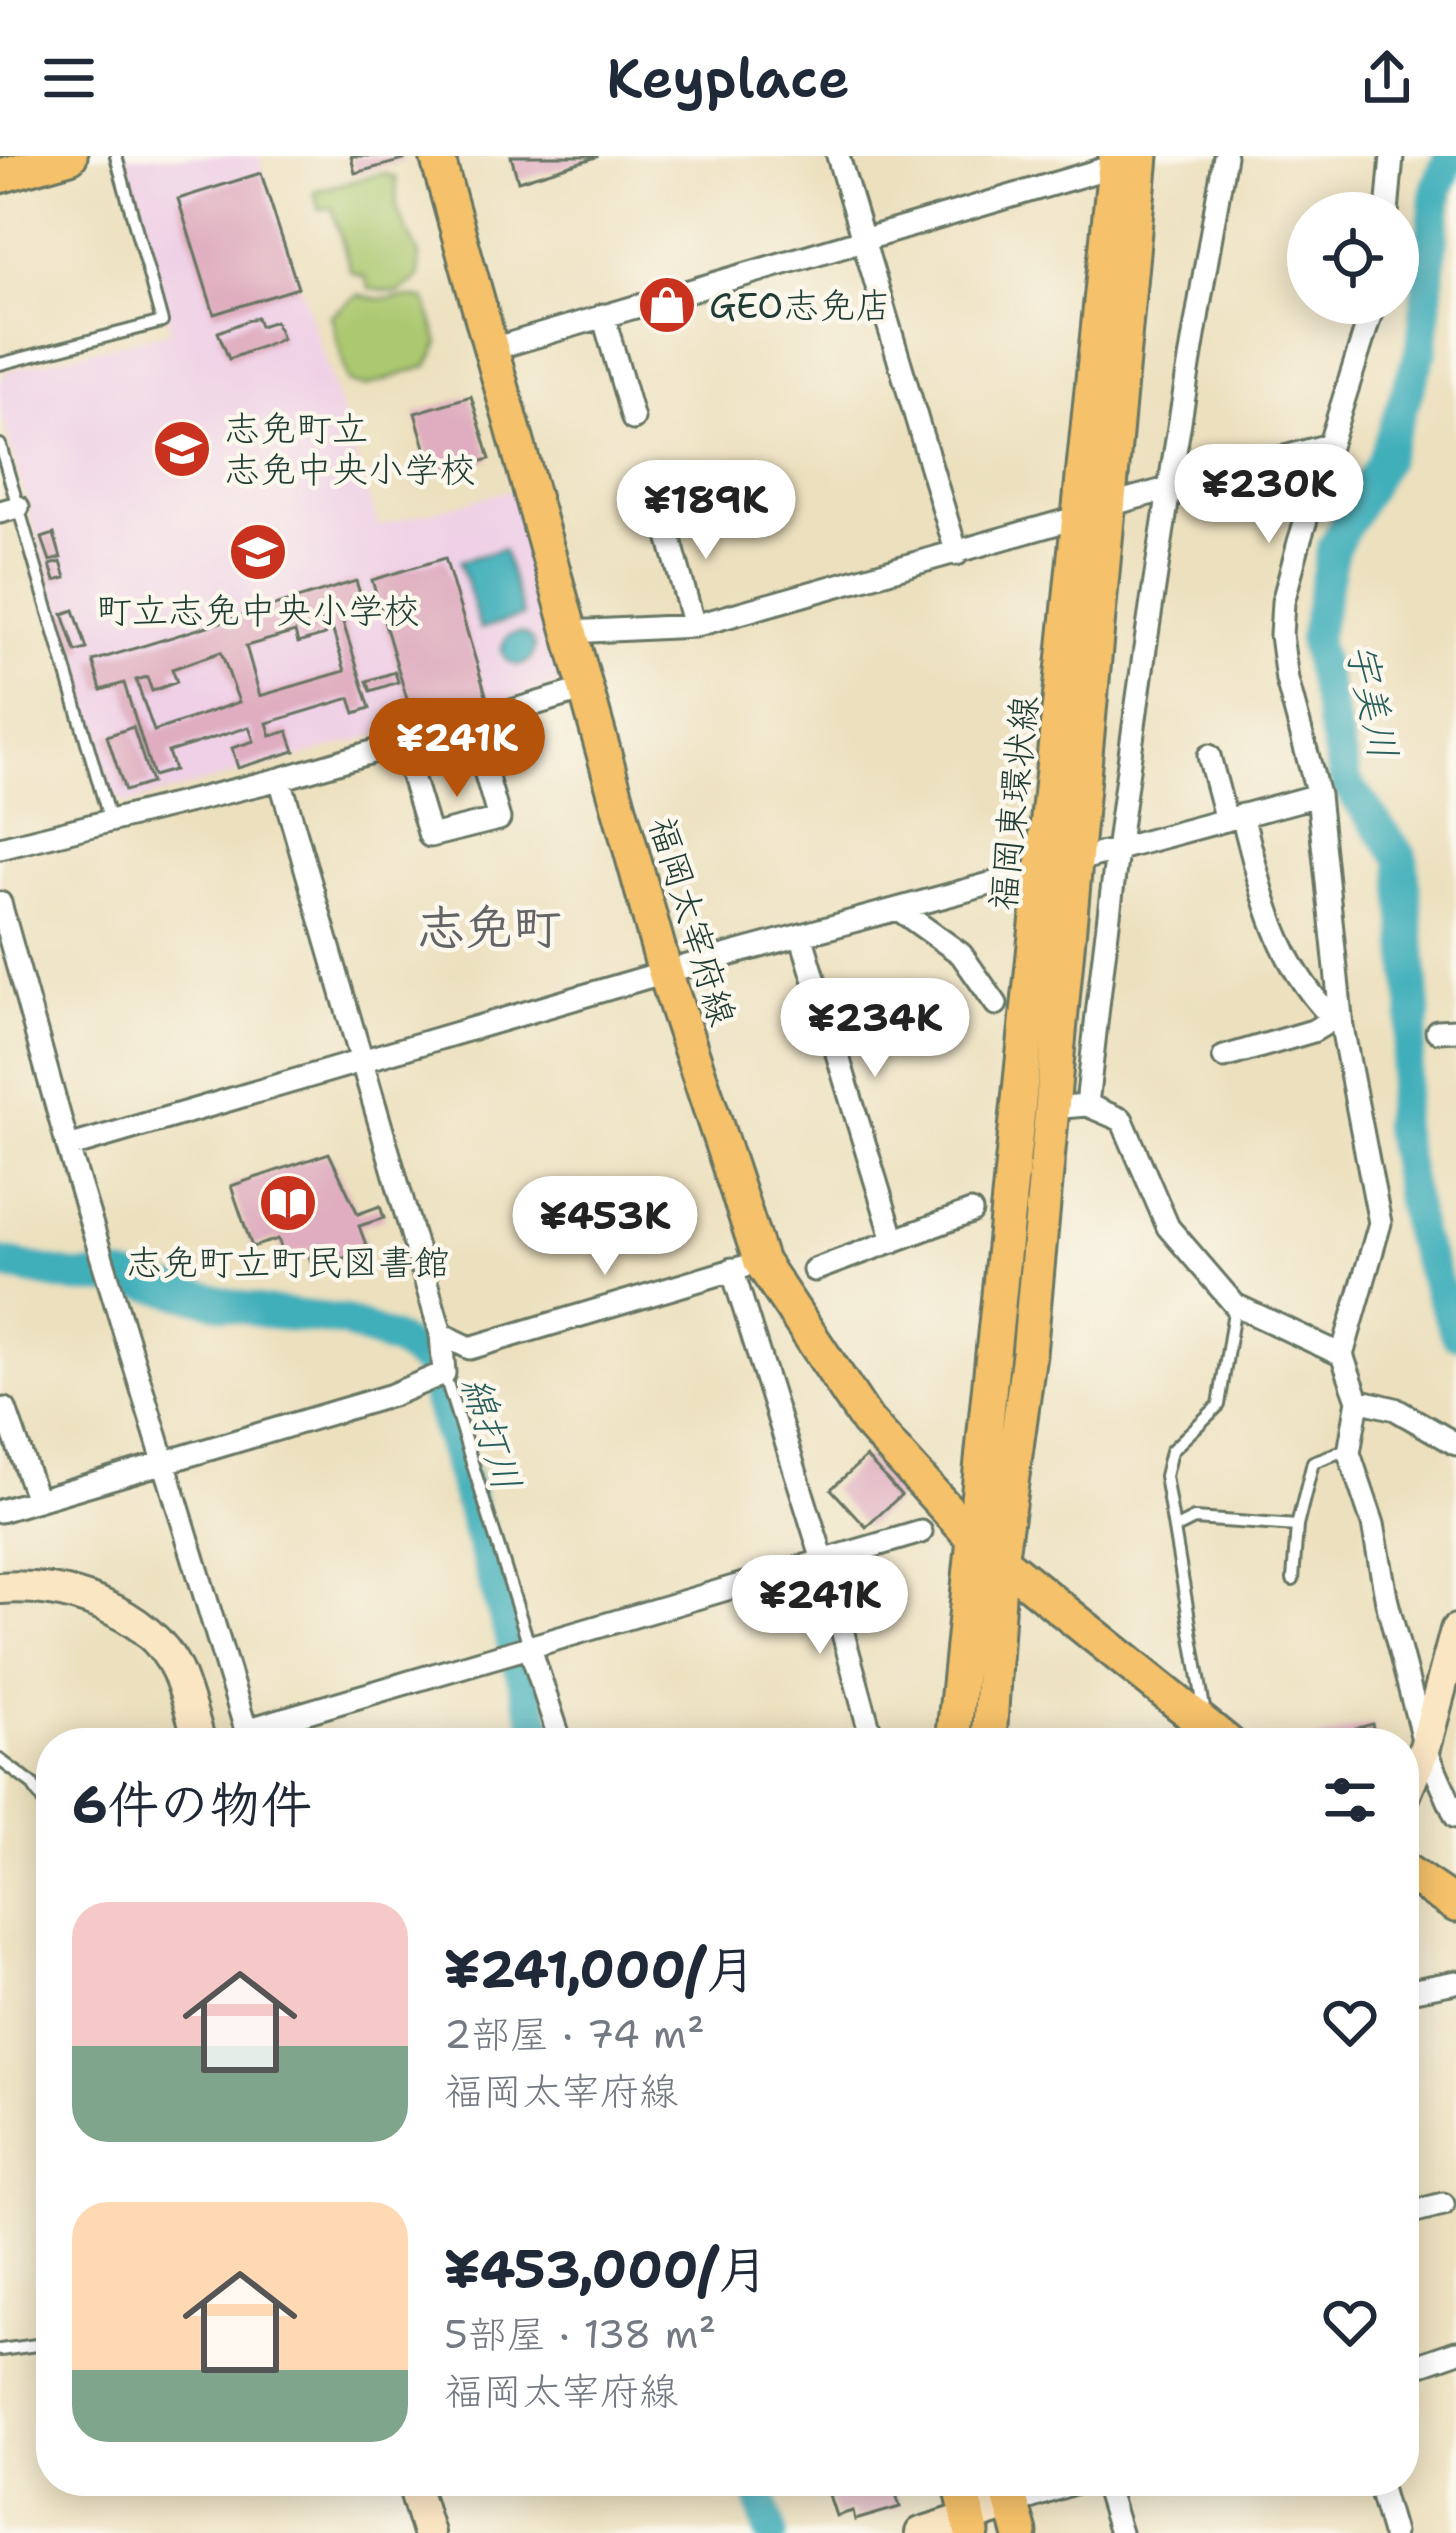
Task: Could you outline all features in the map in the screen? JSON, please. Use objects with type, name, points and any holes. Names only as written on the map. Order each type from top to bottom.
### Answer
[{"type":"main road","points":[[0,176],[70,156]]},
{"type":"main road","name":"福岡太宰府線","points":[[436,156],[747,1266],[867,1421],[973,1538],[1203,1728]]},
{"type":"main road","name":"福岡東環状線","points":[[954,1728],[973,1538],[1060,865],[1092,511],[1132,158]]},
{"type":"main road","name":"福岡東環状線","points":[[989,1728],[1000,1562],[1029,1354],[1050,1108],[1060,865]]},
{"type":"main road","points":[[1419,1880],[1456,1905]]},
{"type":"street","points":[[838,156],[957,554]]},
{"type":"street","points":[[1087,1105],[1114,850],[1166,488],[1225,156]]},
{"type":"street","points":[[1389,192],[1392,156]]},
{"type":"street","points":[[489,350],[1132,158]]},
{"type":"street","points":[[603,315],[633,419]]},
{"type":"street","points":[[1367,324],[1283,602],[1281,635],[1287,680],[1318,795],[1338,1023],[1380,1223],[1342,1355],[1358,1400],[1350,1449],[1373,1524],[1387,1602],[1425,1748],[1456,1817]]},
{"type":"street","points":[[570,632],[694,626],[1329,445]]},
{"type":"street","points":[[663,514],[694,626]]},
{"type":"street","points":[[0,848],[280,779],[586,689]]},
{"type":"street","points":[[402,743],[430,836],[499,820],[471,723]]},
{"type":"street","points":[[1210,756],[1285,954],[1304,989],[1338,1023]]},
{"type":"street","points":[[0,1511],[392,1395],[444,1372],[441,1334],[280,779]]},
{"type":"street","points":[[68,1147],[665,972],[1318,795]]},
{"type":"street","points":[[0,903],[68,1147],[246,1728]]},
{"type":"street","points":[[898,909],[961,954],[996,1004]]},
{"type":"street","points":[[801,935],[894,1240]]},
{"type":"street","points":[[1224,1057],[1338,1023]]},
{"type":"street","points":[[1050,1108],[1087,1105],[1121,1120],[1168,1227],[1235,1305],[1342,1355]]},
{"type":"street","points":[[814,1270],[970,1212]]},
{"type":"street","points":[[441,1334],[470,1348],[747,1266],[869,1728]]},
{"type":"street","points":[[1358,1400],[1395,1409],[1456,1444]]},
{"type":"street","points":[[5,1409],[37,1500]]},
{"type":"street","points":[[273,1728],[529,1645],[921,1532]]},
{"type":"street","points":[[0,1588],[21,1586],[101,1600],[136,1626],[175,1666],[195,1728]]},
{"type":"street","points":[[1419,1762],[1456,1630]]},
{"type":"street","points":[[529,1645],[556,1728]]},
{"type":"street","points":[[1419,1989],[1456,1982]]},
{"type":"street","points":[[1419,2210],[1443,2204]]},
{"type":"street","points":[[1419,2365],[1456,2352]]},
{"type":"street","points":[[417,2496],[428,2533]]},
{"type":"street","points":[[1109,2496],[1120,2533]]},
{"type":"street","points":[[1382,2496],[1393,2533]]},
{"type":"street","points":[[921,2533],[970,2525],[1012,2506]]},
{"type":"lane","points":[[0,364],[162,322],[116,156]]},
{"type":"lane","points":[[0,446],[9,509],[110,821]]},
{"type":"lane","points":[[1213,1728],[1165,1476],[1171,1451],[1219,1405],[1235,1305]]},
{"type":"lane","points":[[444,1372],[529,1645]]},
{"type":"lane","points":[[1293,1580],[1298,1526],[1313,1462],[1350,1449]]},
{"type":"lane","points":[[1174,1528],[1194,1519],[1298,1526]]},
{"type":"lane","points":[[0,1760],[36,1790]]},
{"type":"lane","points":[[0,2350],[36,2345]]},
{"type":"shaded area","name":"志免町立 志免中央小学校","points":[[125,156],[259,156],[378,526],[514,489],[573,668],[561,685],[127,804],[111,793],[0,410],[0,380],[6,371],[171,331]]},
{"type":"green space","points":[[384,173],[396,178],[397,209],[419,256],[419,277],[398,293],[369,289],[365,277],[351,272],[332,208],[319,209],[314,191]]},
{"type":"green space","points":[[358,295],[426,300],[439,344],[428,366],[364,387],[348,382],[331,315]]},
{"type":"water","points":[[503,549],[523,616],[480,629],[460,561]]},
{"type":"water","points":[[518,633],[529,638],[534,649],[529,660],[518,665],[507,660],[502,649],[507,638]]},
{"type":"building","points":[[351,156],[403,156],[404,160],[355,173]]},
{"type":"building","points":[[511,156],[597,156],[597,157],[518,181]]},
{"type":"building","points":[[261,173],[298,288],[214,314],[178,199]]},
{"type":"building","points":[[257,317],[260,326],[275,321],[282,339],[229,359],[218,332]]},
{"type":"building","points":[[471,396],[490,459],[433,475],[415,413]]},
{"type":"building","points":[[54,534],[61,558],[50,561],[42,538]]},
{"type":"building","points":[[445,558],[490,708],[416,730],[372,580]]},
{"type":"building","points":[[61,562],[66,578],[55,581],[50,565]]},
{"type":"building","points":[[356,581],[364,606],[340,613],[370,708],[355,713],[350,698],[267,723],[271,736],[288,731],[295,751],[238,768],[232,748],[254,741],[249,727],[168,752],[174,770],[153,776],[124,683],[101,690],[93,661]],"holes":[[[330,621],[345,671],[260,696],[246,646],[295,632],[298,643],[325,635],[321,623]],[[221,652],[239,702],[154,731],[136,680],[147,677],[152,691],[177,682],[172,669]]]},
{"type":"building","points":[[74,610],[87,649],[76,652],[63,614]]},
{"type":"building","points":[[395,672],[398,682],[371,691],[367,681]]},
{"type":"building","points":[[133,727],[151,783],[125,791],[107,736]]},
{"type":"building","points":[[329,1153],[358,1214],[380,1206],[384,1218],[359,1226],[368,1250],[313,1268],[307,1250],[285,1258],[278,1239],[252,1247],[231,1186]]},
{"type":"building","points":[[866,1457],[901,1495],[866,1527],[831,1489]]},
{"type":"building","points":[[829,2496],[897,2496],[900,2507],[855,2520],[853,2511],[836,2516]]},
{"type":"waterway","name":"宇美川","points":[[1450,156],[1437,188],[1422,349],[1383,460],[1333,548],[1314,641],[1346,783],[1402,858],[1415,1012],[1397,1124],[1418,1235],[1456,1333]]},
{"type":"waterway","name":"綿打川","points":[[0,1263],[76,1278],[124,1279],[262,1312],[343,1321],[400,1343],[427,1363],[538,1728]]},
{"type":"waterway","name":"綿打川","points":[[760,2496],[771,2533]]},
{"type":"place","name":"GEO志免店","points":[[667,305]]},
{"type":"place","name":"志免町立 志免中央小学校","points":[[182,449]]},
{"type":"place","name":"町立志免中央小学校","points":[[258,552]]},
{"type":"place","name":"志免町立町民図書館","points":[[288,1203]]},
{"type":"district","name":"志免町","points":[[489,927]]}]
